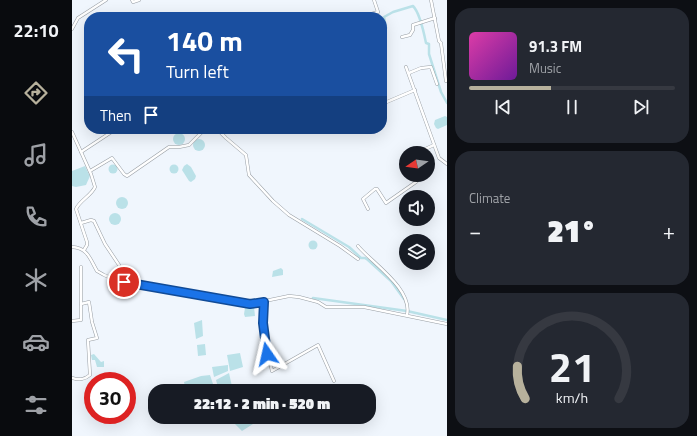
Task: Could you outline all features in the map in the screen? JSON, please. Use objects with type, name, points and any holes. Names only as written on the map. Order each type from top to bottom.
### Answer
[{"type":"street","points":[[87,12],[106,0]]},
{"type":"street","points":[[132,0],[133,2],[139,0]]},
{"type":"street","points":[[374,0],[378,12]]},
{"type":"street","points":[[431,0],[436,18],[446,81]]},
{"type":"street","points":[[72,29],[78,18],[84,14]]},
{"type":"street","points":[[402,37],[410,35],[413,30],[413,25],[422,21],[436,18]]},
{"type":"street","points":[[406,67],[439,158],[447,164]]},
{"type":"street","points":[[409,73],[421,68],[431,67],[437,84]]},
{"type":"street","points":[[387,102],[415,90]]},
{"type":"street","points":[[72,132],[90,172],[95,189],[77,205],[76,209],[87,245],[84,249]]},
{"type":"street","points":[[81,152],[108,134]]},
{"type":"street","points":[[90,172],[112,158],[124,174],[128,175],[169,147],[189,145],[200,134]]},
{"type":"street","points":[[222,134],[246,155],[249,175],[273,201],[289,215],[340,246],[358,259]]},
{"type":"street","points":[[72,143],[76,142]]},
{"type":"street","points":[[368,209],[362,199],[375,189],[377,189],[385,202],[387,202],[417,182]]},
{"type":"street","points":[[81,223],[91,220],[94,221],[105,244],[120,265]]},
{"type":"street","points":[[358,246],[399,288],[409,308],[407,315]]},
{"type":"street","points":[[72,247],[84,249],[97,271],[116,280],[131,284],[186,292],[250,304],[289,296],[299,296],[318,302],[326,307],[364,307],[447,324]]},
{"type":"street","points":[[72,321],[81,320],[81,267]]},
{"type":"street","points":[[72,378],[78,380],[86,379],[90,375],[88,340],[97,338],[92,322],[89,302],[81,304]]},
{"type":"street","points":[[264,302],[262,318],[264,336],[272,370],[318,346],[334,381]]},
{"type":"water","points":[[445,116],[447,117],[447,125],[438,129],[436,128],[434,124],[435,120]]},
{"type":"water","points":[[176,134],[182,134],[185,137],[185,141],[181,145],[177,145],[173,141],[173,137]]},
{"type":"water","points":[[199,139],[203,141],[205,145],[203,149],[199,151],[195,149],[193,145],[195,141]]},
{"type":"water","points":[[113,164],[118,169],[113,174],[108,169]]},
{"type":"water","points":[[174,164],[179,169],[174,174],[169,169]]},
{"type":"water","points":[[187,164],[191,167],[196,176],[191,182],[182,170]]},
{"type":"water","points":[[85,166],[90,176],[86,185],[76,187],[72,186],[72,171]]},
{"type":"water","points":[[120,197],[124,197],[128,203],[124,209],[120,209],[116,205],[116,201]]},
{"type":"water","points":[[113,213],[117,213],[121,219],[117,225],[113,225],[109,221],[109,217]]},
{"type":"water","points":[[311,241],[315,241],[317,245],[315,249],[311,249],[309,247],[309,243]]},
{"type":"water","points":[[281,268],[283,270],[283,275],[272,277],[273,271]]},
{"type":"water","points":[[254,307],[255,316],[245,317],[245,308]]},
{"type":"water","points":[[202,320],[203,336],[196,339],[194,323]]},
{"type":"water","points":[[205,344],[206,355],[198,356],[197,345]]},
{"type":"water","points":[[240,353],[243,367],[230,371],[227,355]]},
{"type":"water","points":[[94,354],[101,362],[104,361],[104,367],[97,367],[95,360],[92,360],[91,355]]},
{"type":"water","points":[[228,365],[228,371],[214,377],[212,367]]},
{"type":"water","points":[[229,373],[231,384],[217,384],[216,380]]},
{"type":"water","points":[[210,375],[213,384],[184,384],[184,382],[201,376]]},
{"type":"water","points":[[235,424],[253,424],[242,431]]},
{"type":"waterway","points":[[387,15],[413,6],[423,28],[426,43],[429,44],[429,54],[441,92],[447,103]]},
{"type":"waterway","points":[[302,219],[349,247],[361,258],[368,260],[391,281],[404,299]]},
{"type":"waterway","points":[[313,298],[407,311],[447,320]]},
{"type":"route","points":[[124,282],[250,304],[264,302],[262,318],[267,354]]}]
